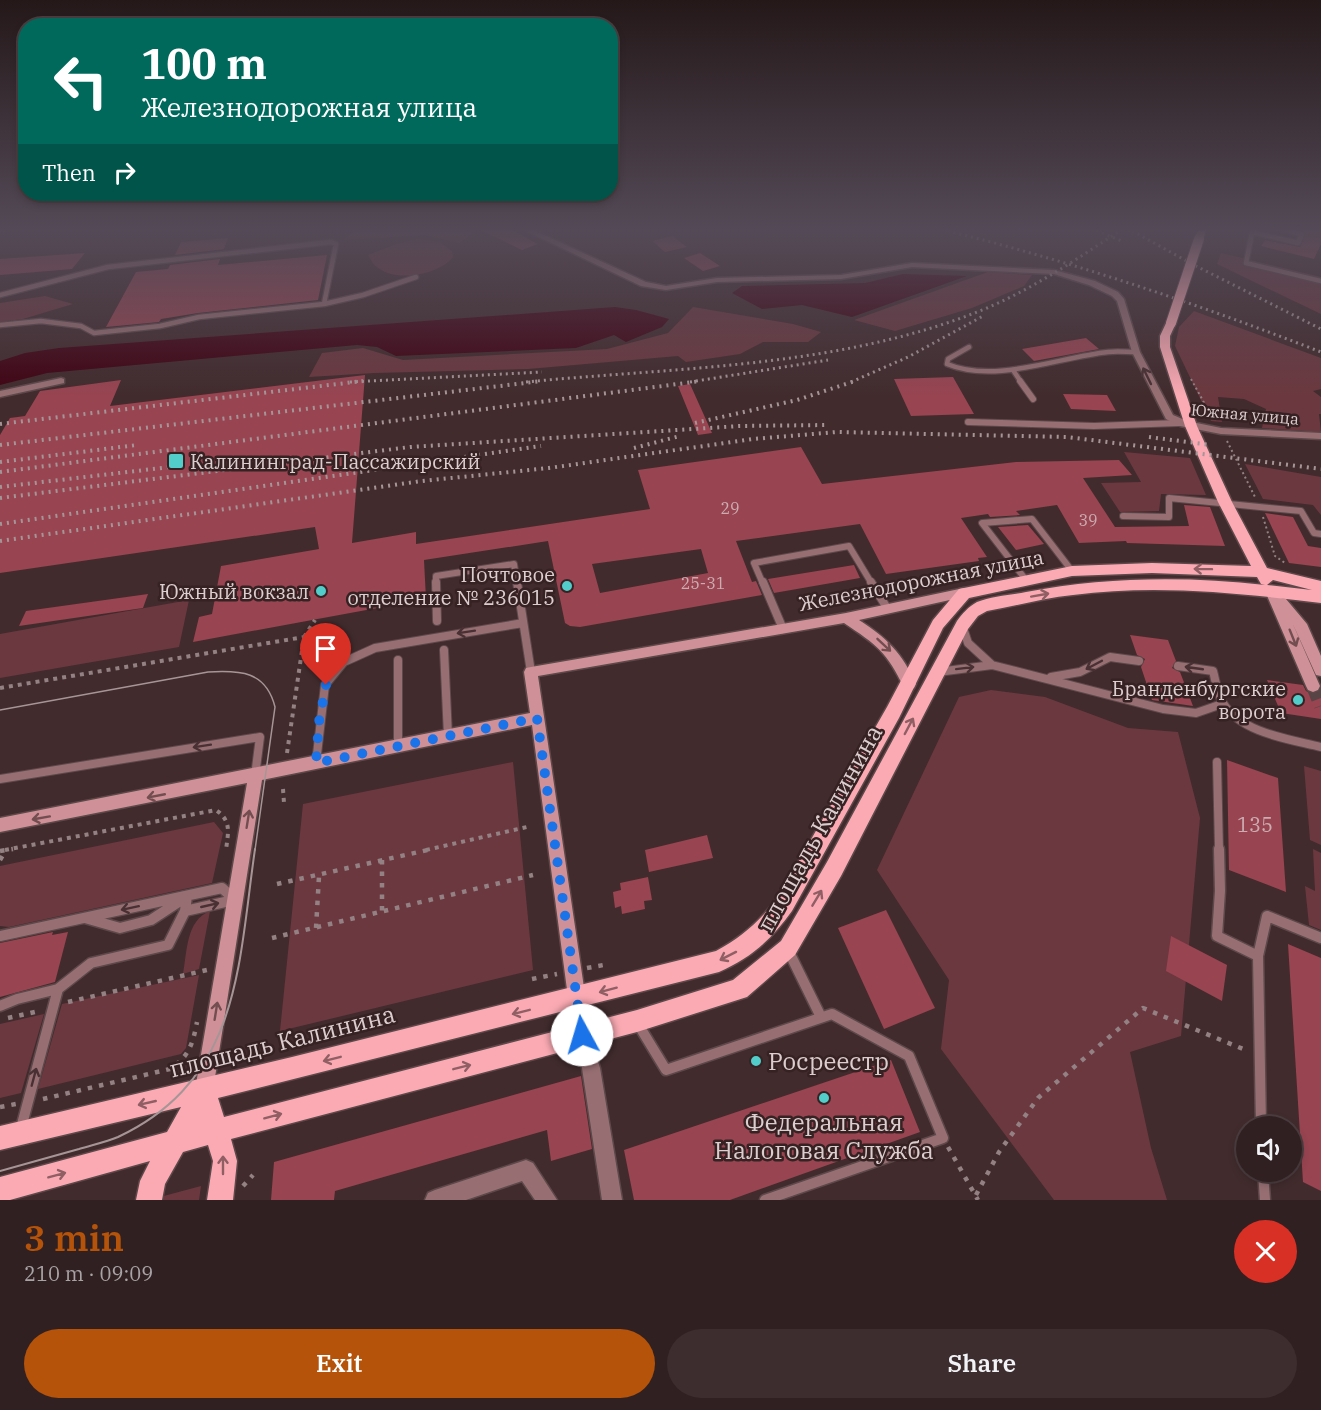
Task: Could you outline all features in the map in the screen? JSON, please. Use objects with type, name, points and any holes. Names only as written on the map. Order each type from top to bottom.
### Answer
[{"type":"main road","points":[[1184,284],[1165,336],[1165,346],[1185,424],[1271,591]]},
{"type":"main road","name":"Железнодорожная улица","points":[[964,593],[1072,571],[1152,568],[1230,569],[1262,572],[1321,587]]},
{"type":"main road","name":"Железнодорожная улица","points":[[983,606],[1105,585],[1214,585],[1321,597]]},
{"type":"main road","name":"площадь Калинина","points":[[10,1136],[578,998],[719,961],[745,947],[767,928],[785,904],[909,684],[940,617],[950,604],[964,593]]},
{"type":"main road","name":"площадь Калинина","points":[[0,1190],[637,1021],[739,989],[788,948],[834,869],[962,625],[973,612],[983,606]]},
{"type":"main road","points":[[204,1090],[225,1161],[231,1197]]},
{"type":"main road","points":[[149,1200],[153,1181],[204,1090]]},
{"type":"street","name":"Южная улица","points":[[644,284],[666,288],[692,284]]},
{"type":"street","name":"Южная улица","points":[[1092,284],[1121,301],[1136,352],[1169,417],[1185,424],[1220,430],[1321,436]]},
{"type":"street","points":[[0,394],[61,381]]},
{"type":"street","points":[[1271,591],[1301,624],[1321,671]]},
{"type":"street","points":[[1271,591],[1313,686]]},
{"type":"street","name":"Железнодорожная улица","points":[[531,672],[846,618],[964,593]]},
{"type":"street","points":[[846,618],[884,642],[901,663],[909,684]]},
{"type":"street","points":[[531,672],[582,1035],[591,1068],[612,1200]]},
{"type":"street","points":[[0,825],[537,718]]},
{"type":"street","points":[[204,1090],[255,776]]},
{"type":"street","points":[[435,1200],[526,1170],[547,1200]]},
{"type":"lane","points":[[0,295],[42,284]]},
{"type":"lane","points":[[324,304],[328,284]]},
{"type":"lane","points":[[0,325],[41,321],[81,326],[94,333],[160,327],[199,317],[324,304],[363,295],[395,284]]},
{"type":"lane","points":[[969,347],[948,359],[946,364],[959,369],[1013,370],[1108,352],[1136,352]]},
{"type":"lane","points":[[1013,370],[1033,399]]},
{"type":"lane","points":[[969,422],[1094,426],[1185,424]]},
{"type":"lane","points":[[1123,516],[1169,517],[1169,498],[1225,501],[1301,511],[1314,533],[1321,534]]},
{"type":"lane","points":[[1026,580],[982,522],[1032,519],[1072,571]]},
{"type":"lane","points":[[783,628],[754,563],[849,546],[887,608]]},
{"type":"lane","points":[[437,621],[436,576],[514,564],[531,672]]},
{"type":"lane","points":[[316,763],[319,722],[326,685],[344,662],[375,648],[523,623]]},
{"type":"lane","points":[[962,625],[968,643],[992,665]]},
{"type":"lane","points":[[444,650],[448,736]]},
{"type":"lane","points":[[1048,678],[1080,672],[1110,657],[1139,661]]},
{"type":"lane","points":[[398,660],[398,746]]},
{"type":"lane","points":[[937,672],[992,665],[1163,709],[1196,713],[1222,704]]},
{"type":"lane","points":[[1178,666],[1213,670],[1222,704],[1240,720],[1267,733],[1321,747]]},
{"type":"lane","points":[[0,779],[260,737],[255,776]]},
{"type":"lane","points":[[1217,762],[1220,891],[1217,936],[1258,956]]},
{"type":"lane","points":[[0,936],[222,888],[234,900]]},
{"type":"lane","points":[[0,1006],[16,999],[58,989],[91,963],[168,945],[185,911],[188,896]]},
{"type":"lane","points":[[84,918],[120,928],[151,920],[188,896]]},
{"type":"lane","points":[[185,911],[234,900]]},
{"type":"lane","points":[[1260,1116],[1258,956],[1267,916],[1321,938]]},
{"type":"lane","points":[[788,948],[821,1017]]},
{"type":"lane","points":[[10,1136],[27,1102],[58,989]]},
{"type":"lane","points":[[637,1021],[666,1070],[832,1014],[909,1056],[943,1137],[765,1200]]},
{"type":"lane","points":[[1264,1182],[1265,1200]]},
{"type":"path","points":[[1190,377],[1260,507],[1275,556],[1289,566]]},
{"type":"path","points":[[287,753],[304,637],[315,620]]},
{"type":"path","points":[[0,688],[304,637]]},
{"type":"path","points":[[283,789],[284,803]]},
{"type":"path","points":[[0,851],[216,810],[225,816],[229,827],[225,857]]},
{"type":"path","points":[[277,885],[527,827]]},
{"type":"path","points":[[0,860],[6,850]]},
{"type":"path","points":[[382,860],[382,912]]},
{"type":"path","points":[[316,928],[319,875]]},
{"type":"path","points":[[272,938],[533,875]]},
{"type":"path","points":[[204,981],[209,959]]},
{"type":"path","points":[[0,1020],[53,1008],[64,1002],[207,970]]},
{"type":"path","points":[[977,1198],[999,1152],[1038,1098],[1143,1008],[1210,1038],[1260,1055]]},
{"type":"path","points":[[0,1107],[170,1069],[183,1061],[192,1048],[198,1015]]},
{"type":"path","points":[[943,1137],[977,1198]]},
{"type":"path","points":[[231,1197],[253,1175]]},
{"type":"shaded area","points":[[945,284],[852,317],[802,305],[762,309],[732,293],[742,286]]},
{"type":"shaded area","points":[[954,284],[1025,284],[972,308],[895,331],[854,320]]},
{"type":"shaded area","points":[[1259,284],[1321,284],[1321,314]]},
{"type":"shaded area","points":[[45,296],[73,304],[23,319],[0,322],[0,303]]},
{"type":"shaded area","points":[[615,307],[669,319],[662,327],[626,342],[614,335],[576,348],[396,356],[377,347],[357,345],[47,373],[0,385],[0,361],[25,353],[59,348]]},
{"type":"shaded area","points":[[693,307],[793,324],[821,332],[808,342],[763,342],[740,354],[686,362],[678,356],[528,369],[309,377],[322,353],[363,348],[403,360],[607,349],[668,333]]},
{"type":"shaded area","points":[[1194,311],[1321,358],[1321,389],[1313,391],[1321,397],[1321,414],[1319,414],[1321,432],[1262,428],[1266,409],[1244,399],[1218,397],[1222,422],[1211,421],[1175,346],[1179,327]]},
{"type":"shaded area","points":[[1124,452],[1190,458],[1206,495],[1161,494],[1159,511],[1120,512],[1101,483],[1141,482]]},
{"type":"shaded area","points":[[1245,464],[1321,477],[1321,515],[1313,505],[1263,499]]},
{"type":"shaded area","points":[[189,600],[179,647],[0,678],[0,634]]},
{"type":"shaded area","points":[[991,690],[1045,697],[1128,728],[1178,732],[1200,818],[1181,1036],[1130,1052],[1151,1148],[1167,1200],[1054,1200],[941,1049],[949,980],[877,870],[959,697]]},
{"type":"shaded area","points":[[513,762],[533,970],[280,1031],[303,804]]},
{"type":"shaded area","points":[[1304,766],[1321,771],[1321,845],[1310,840]]},
{"type":"shaded area","points":[[214,822],[223,833],[212,883],[9,927],[0,926],[0,866]]},
{"type":"shaded area","points":[[1313,849],[1321,853],[1321,930],[1309,925],[1305,886],[1315,891]]},
{"type":"shaded area","points":[[210,911],[199,969],[183,974],[192,929],[202,915]]},
{"type":"shaded area","points":[[199,975],[186,1048],[181,1054],[38,1089],[62,1004]]},
{"type":"shaded area","points":[[44,1014],[21,1093],[0,1098],[0,1024]]},
{"type":"shaded area","points":[[201,1186],[199,1200],[160,1200],[160,1197]]},
{"type":"building","points":[[129,284],[321,284],[318,300],[198,313],[161,319],[159,322],[106,327]]},
{"type":"building","points":[[1086,338],[1099,349],[1034,361],[1022,349]]},
{"type":"building","points":[[365,375],[352,543],[416,532],[416,544],[650,509],[638,470],[801,447],[822,484],[1016,462],[1119,460],[1132,475],[1083,478],[1115,527],[1189,526],[1184,505],[1210,507],[1225,546],[1127,543],[1126,541],[1079,543],[1057,505],[1016,511],[1020,515],[990,517],[988,514],[961,518],[987,557],[978,558],[979,561],[886,574],[860,524],[736,541],[752,582],[756,581],[762,595],[580,627],[565,623],[548,541],[424,560],[426,599],[193,642],[199,617],[212,614],[221,566],[319,549],[315,527],[0,573],[0,435],[10,418],[25,416],[40,391],[121,380],[110,406]],"holes":[[[701,549],[708,573],[600,593],[592,564]]]},
{"type":"building","points":[[953,377],[974,414],[911,416],[894,379]]},
{"type":"building","points":[[690,384],[712,433],[698,435],[678,386]]},
{"type":"building","points":[[1063,394],[1107,395],[1116,411],[1071,409]]},
{"type":"building","points":[[1265,513],[1293,517],[1308,546],[1321,548],[1321,567],[1289,563]]},
{"type":"building","points":[[1028,525],[1044,544],[1016,550],[998,527]]},
{"type":"building","points":[[854,565],[860,578],[774,593],[768,579]]},
{"type":"building","points":[[148,594],[143,608],[19,626],[26,611]]},
{"type":"building","points":[[1130,635],[1168,640],[1176,661],[1172,668],[1180,672],[1193,706],[1152,700],[1141,667],[1145,659],[1137,655]]},
{"type":"building","name":"Бранденбургские ворота","points":[[1267,680],[1303,685],[1306,691],[1312,694],[1321,689],[1321,719],[1281,713]]},
{"type":"building","points":[[1227,760],[1278,778],[1286,892],[1229,870]]},
{"type":"building","points":[[707,835],[713,858],[649,872],[645,850]]},
{"type":"building","points":[[648,877],[652,900],[644,901],[645,909],[622,914],[621,906],[615,908],[613,892],[621,890],[620,883]]},
{"type":"building","points":[[886,910],[935,1008],[884,1029],[838,928]]},
{"type":"building","points":[[53,932],[52,935],[68,932],[55,982],[0,997],[0,943]]},
{"type":"building","points":[[1171,936],[1227,965],[1222,1001],[1166,971]]},
{"type":"building","points":[[1288,944],[1321,958],[1321,1191],[1303,1182],[1302,1116],[1299,1116]]},
{"type":"building","points":[[891,1060],[920,1132],[730,1200],[634,1200],[624,1150]]},
{"type":"building","points":[[581,1076],[592,1149],[551,1161],[547,1130],[335,1191],[334,1200],[271,1200],[274,1162]]},
{"type":"tunnel","points":[[1313,686],[1321,706]]},
{"type":"tram line","points":[[0,710],[208,672],[250,675],[265,686],[275,707],[255,850]]},
{"type":"tram line","points":[[0,1171],[118,1137],[159,1113],[189,1084],[211,1051],[226,1015],[237,976],[255,849]]},
{"type":"railway","points":[[526,382],[701,368],[818,354],[875,343],[932,328],[987,308],[1035,284]]},
{"type":"railway","points":[[1131,284],[1226,316],[1321,352]]},
{"type":"railway","points":[[1232,284],[1321,329]]},
{"type":"railway","points":[[851,382],[908,357],[983,316]]},
{"type":"railway","points":[[690,382],[828,360]]},
{"type":"railway","points":[[358,382],[542,372]]},
{"type":"railway","points":[[358,382],[363,381]]},
{"type":"railway","points":[[0,445],[542,381]]},
{"type":"railway","points":[[0,472],[701,381]]},
{"type":"railway","points":[[695,423],[797,400],[855,381]]},
{"type":"railway","points":[[350,382],[358,382]]},
{"type":"railway","points":[[0,424],[358,382]]},
{"type":"railway","points":[[0,498],[410,447],[740,426],[828,425]]},
{"type":"railway","points":[[0,541],[422,481],[549,468],[753,439],[837,432],[1067,437],[1321,469]]},
{"type":"railway","points":[[634,448],[680,436]]},
{"type":"railway","points":[[1149,437],[1211,445]]},
{"type":"railway","points":[[0,462],[137,445]]},
{"type":"railway","points":[[0,524],[541,446]]},
{"type":"railway","points":[[0,487],[187,465]]},
{"type":"place","name":"Калининград-Пассажирский","points":[[176,461]]},
{"type":"place","name":"Почтовое отделение № 236015","points":[[567,586]]},
{"type":"place","name":"Южный вокзал","points":[[321,591]]},
{"type":"place","name":"Бранденбургские ворота","points":[[1298,700]]},
{"type":"place","name":"Росреестр","points":[[756,1061]]},
{"type":"place","name":"Федеральная Налоговая Служба","points":[[824,1098]]},
{"type":"route","points":[[326,685],[319,722],[316,763],[537,718],[582,1035]]}]
